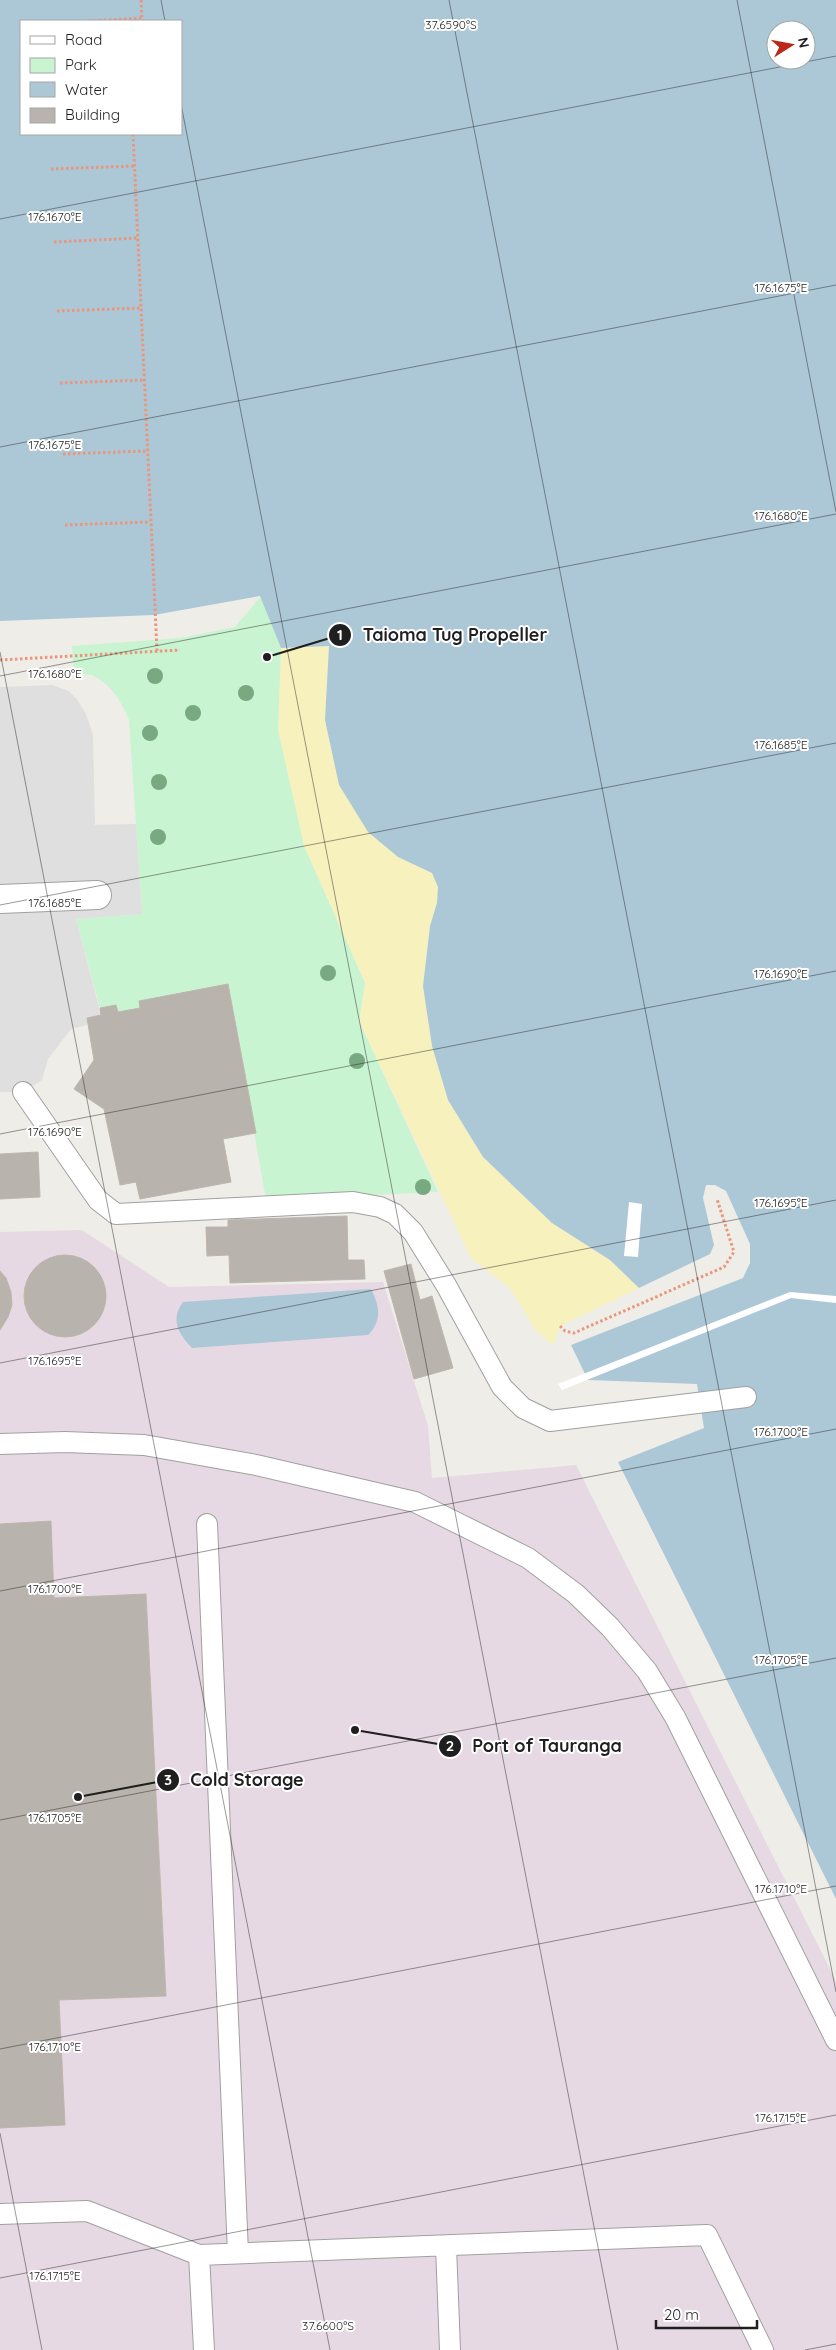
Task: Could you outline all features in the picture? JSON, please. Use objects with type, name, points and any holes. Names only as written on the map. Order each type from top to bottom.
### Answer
[{"type":"street","points":[[0,899],[97,895]]},
{"type":"lane","points":[[23,1092],[98,1200],[116,1214],[353,1202],[380,1207],[395,1214],[413,1232],[446,1284],[502,1387],[523,1408],[550,1421],[746,1397]]},
{"type":"lane","points":[[0,1444],[65,1442],[144,1445],[256,1465],[415,1502],[528,1558],[610,1626],[648,1671],[675,1717],[836,2040]]},
{"type":"lane","points":[[208,1524],[238,2254]]},
{"type":"lane","points":[[0,2214],[86,2211],[199,2255],[707,2235],[763,2350]]},
{"type":"lane","points":[[446,2246],[450,2350]]},
{"type":"lane","points":[[199,2255],[204,2350]]},
{"type":"path","points":[[141,0],[142,20]]},
{"type":"path","points":[[133,135],[157,651]]},
{"type":"path","points":[[51,169],[134,166]]},
{"type":"path","points":[[54,242],[138,238]]},
{"type":"path","points":[[57,312],[141,308]]},
{"type":"path","points":[[60,383],[144,380]]},
{"type":"path","points":[[63,454],[147,451]]},
{"type":"path","points":[[65,525],[150,522]]},
{"type":"path","points":[[0,660],[180,650]]},
{"type":"path","points":[[560,1326],[565,1331],[574,1333],[724,1267],[734,1252],[717,1199]]},
{"type":"shaded area","points":[[52,685],[69,691],[78,701],[86,714],[93,735],[95,825],[136,824],[142,914],[76,919],[101,1015],[87,1018],[87,1025],[71,1029],[48,1059],[42,1080],[23,1092],[0,1092],[0,687]]},
{"type":"shaded area","points":[[82,1230],[169,1287],[383,1282],[428,1426],[432,1478],[576,1465],[836,1981],[836,2350],[0,2350],[0,1232]]},
{"type":"sand","points":[[329,646],[325,720],[398,857],[432,873],[438,887],[437,903],[430,926],[423,986],[432,1046],[448,1100],[483,1157],[552,1223],[610,1260],[639,1288],[560,1326],[553,1345],[536,1331],[510,1288],[471,1258],[359,1021],[365,983],[304,846],[278,730],[281,648]]},
{"type":"green space","points":[[261,596],[281,648],[278,730],[304,846],[365,983],[359,1021],[438,1192],[266,1200],[228,984],[139,1001],[140,1008],[118,1012],[116,1005],[100,1008],[76,919],[142,914],[129,720],[120,701],[106,684],[92,675],[74,674],[72,646],[181,638],[235,627]]},
{"type":"water","points":[[0,0],[836,0],[836,1899],[618,1462],[704,1428],[697,1384],[588,1380],[571,1345],[743,1278],[750,1263],[750,1244],[726,1191],[715,1185],[706,1185],[703,1198],[714,1245],[710,1254],[639,1288],[610,1260],[552,1223],[483,1157],[448,1100],[432,1046],[423,986],[430,926],[437,903],[438,887],[432,873],[398,857],[368,832],[339,785],[325,720],[329,646],[281,648],[260,596],[154,615],[0,621]]},
{"type":"water","points":[[371,1289],[378,1307],[378,1313],[376,1324],[368,1335],[192,1348],[177,1326],[177,1314],[183,1302]]},
{"type":"pier","points":[[629,1202],[642,1204],[638,1257],[624,1256]]},
{"type":"pier","points":[[790,1292],[836,1296],[836,1303],[791,1298],[562,1390],[558,1384]]},
{"type":"building","points":[[228,984],[256,1133],[223,1139],[231,1182],[140,1199],[136,1182],[120,1185],[104,1109],[74,1089],[94,1060],[87,1018],[101,1015],[100,1008],[116,1005],[118,1012],[140,1008],[139,1001]]},
{"type":"building","points":[[38,1152],[40,1197],[0,1199],[0,1154]]},
{"type":"building","points":[[347,1216],[348,1260],[364,1260],[365,1279],[230,1283],[229,1255],[207,1256],[206,1227],[228,1227],[228,1220]]},
{"type":"building","points":[[65,1255],[81,1258],[94,1267],[103,1280],[106,1296],[103,1312],[94,1325],[81,1334],[65,1337],[49,1334],[36,1325],[27,1312],[24,1296],[27,1280],[36,1267],[49,1258]]},
{"type":"building","points":[[411,1264],[420,1300],[432,1296],[453,1368],[414,1379],[384,1271]]},
{"type":"building","points":[[0,1271],[6,1278],[11,1292],[12,1305],[8,1317],[0,1330]]},
{"type":"building","points":[[51,1521],[54,1598],[146,1594],[166,1996],[59,2000],[65,2125],[0,2128],[0,1524]]},
{"type":"place","name":"Taioma Tug Propeller","points":[[267,657]]},
{"type":"place","name":"Port of Tauranga","points":[[355,1730]]},
{"type":"place","name":"Cold Storage","points":[[78,1797]]}]
